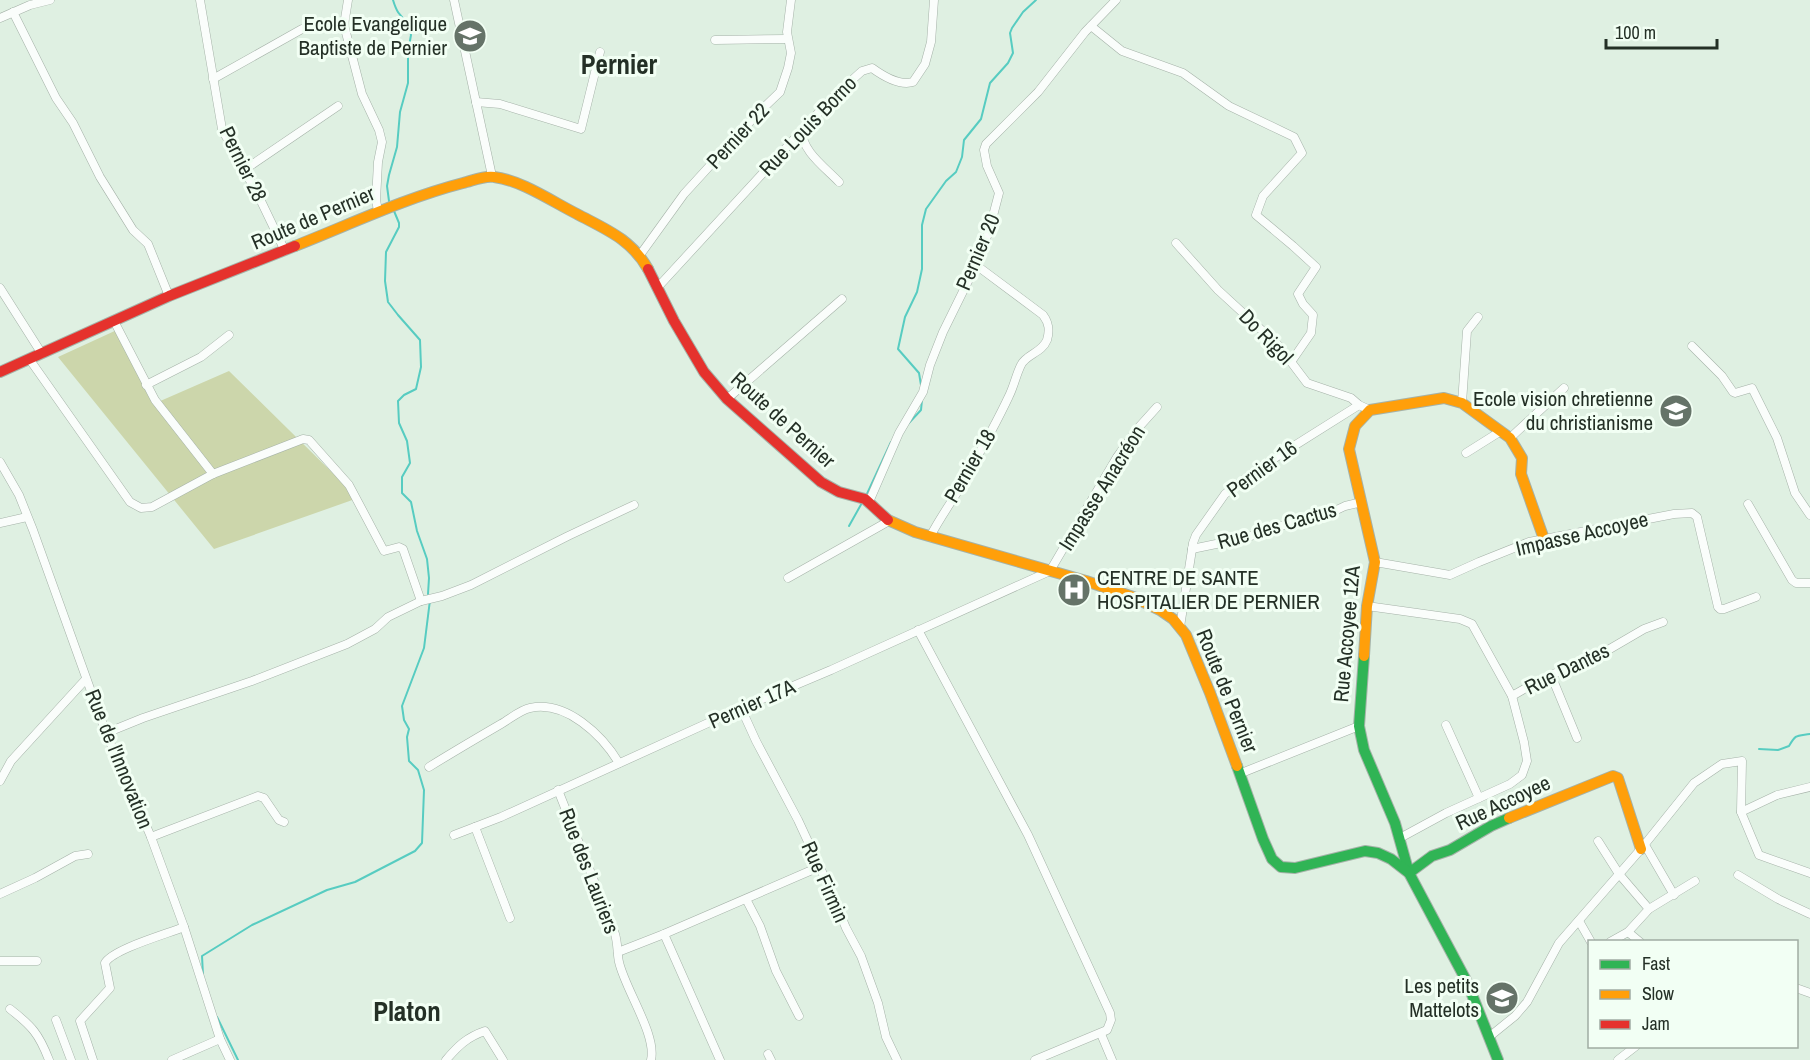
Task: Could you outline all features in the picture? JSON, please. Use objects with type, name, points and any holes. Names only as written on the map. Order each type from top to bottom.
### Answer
[{"type":"street","points":[[0,18],[30,5],[50,0]]},
{"type":"street","name":"Pernier 28","points":[[200,0],[222,129],[285,251]]},
{"type":"street","points":[[348,0],[344,25],[362,94],[379,130],[382,142],[378,162],[376,200],[378,211]]},
{"type":"street","points":[[454,0],[492,176]]},
{"type":"street","name":"Pernier 22","points":[[640,255],[684,194],[780,92],[791,53],[787,39],[790,0]]},
{"type":"street","name":"Rue Louis Borno","points":[[658,287],[831,99],[862,70],[872,68],[898,82],[906,84],[913,82],[925,64],[931,42],[934,0]]},
{"type":"street","name":"Pernier 20","points":[[869,502],[899,434],[923,392],[930,365],[943,332],[976,265],[989,231],[999,193],[987,166],[984,150],[986,144],[1038,92],[1091,26],[1116,0]]},
{"type":"street","points":[[13,12],[56,98],[74,123],[99,177],[133,230],[148,244],[169,296]]},
{"type":"street","points":[[1091,26],[1122,51],[1183,74],[1229,106],[1294,137],[1302,153],[1263,196],[1256,215],[1316,267],[1298,294],[1313,315],[1311,333],[1292,362]]},
{"type":"street","points":[[213,79],[302,29]]},
{"type":"street","points":[[715,40],[787,39]]},
{"type":"street","points":[[476,102],[500,104],[581,129],[600,52]]},
{"type":"street","points":[[244,170],[338,106]]},
{"type":"street","points":[[804,129],[802,139],[807,148],[839,182]]},
{"type":"street","name":"Route de Pernier","points":[[0,372],[169,296],[367,218],[378,211],[436,190],[492,176],[517,183],[629,244],[640,255],[674,321],[704,372],[727,399],[831,489],[865,499],[889,521],[930,537],[1133,597],[1160,610],[1180,627],[1186,635],[1210,693],[1272,859],[1281,867],[1295,868],[1365,851],[1378,853],[1391,859],[1409,873],[1467,982],[1498,1060]]},
{"type":"street","name":"Do Rigol","points":[[1176,243],[1218,290],[1280,346],[1307,382],[1351,398],[1370,410]]},
{"type":"street","name":"Pernier 18","points":[[930,537],[958,492],[1010,394],[1022,363],[1025,358],[1040,350],[1046,343],[1049,326],[1048,321],[1033,306],[976,265]]},
{"type":"street","points":[[0,288],[42,354]]},
{"type":"street","points":[[727,399],[843,299]]},
{"type":"street","points":[[1462,403],[1467,331],[1478,317]]},
{"type":"street","points":[[114,321],[155,400],[213,474]]},
{"type":"street","points":[[146,385],[201,357],[229,335]]},
{"type":"street","points":[[1692,346],[1722,376],[1733,392],[1752,388],[1777,438],[1795,493],[1810,515]]},
{"type":"street","points":[[30,360],[119,487],[135,506],[141,508],[152,507],[213,474],[303,439],[309,440],[349,485],[382,549],[386,551],[399,547],[405,551],[421,601]]},
{"type":"street","points":[[1466,453],[1505,435],[1564,388]]},
{"type":"street","points":[[1370,410],[1444,398],[1462,403],[1505,435],[1522,458],[1521,474],[1544,539]]},
{"type":"street","name":"Pernier 16","points":[[1180,627],[1196,535],[1225,494],[1259,468],[1359,405]]},
{"type":"street","name":"Impasse Anacréon","points":[[1050,571],[1117,457],[1157,407]]},
{"type":"street","name":"Rue Accoyee 12A","points":[[1370,410],[1355,426],[1349,449],[1375,562],[1367,606],[1359,726],[1364,750],[1400,838],[1409,873]]},
{"type":"street","name":"Rue de l'Innovation","points":[[0,462],[19,495],[106,733],[151,837],[184,927],[220,1039],[230,1060]]},
{"type":"street","name":"Rue des Cactus","points":[[1192,549],[1245,537],[1293,522],[1322,517],[1345,506],[1362,502]]},
{"type":"street","points":[[1748,504],[1792,580],[1796,583],[1810,583]]},
{"type":"street","points":[[106,733],[347,644],[375,630],[388,617],[421,601],[471,585],[562,538],[634,505]]},
{"type":"street","name":"Impasse Accoyee","points":[[1375,562],[1450,576],[1529,542],[1674,514],[1692,513],[1697,517],[1718,607],[1720,609],[1756,597]]},
{"type":"street","points":[[0,523],[27,517]]},
{"type":"street","points":[[788,578],[889,521]]},
{"type":"street","name":"Pernier 17A","points":[[454,835],[501,817],[1050,571]]},
{"type":"street","name":"Rue Dantes","points":[[1367,606],[1460,619],[1472,624],[1512,696],[1551,675],[1608,650],[1644,629],[1663,622]]},
{"type":"street","points":[[918,630],[1028,835],[1110,1013],[1111,1020],[1107,1030],[1101,1034],[1035,1060]]},
{"type":"street","points":[[1551,675],[1576,738]]},
{"type":"street","points":[[0,781],[11,761],[86,679]]},
{"type":"street","points":[[1400,838],[1446,813],[1510,784],[1522,775],[1527,761],[1512,696]]},
{"type":"street","points":[[429,767],[528,708],[548,707],[581,721],[611,750],[620,763]]},
{"type":"street","name":"Rue Firmin","points":[[741,708],[798,820],[846,928],[861,956],[878,1003],[886,1037],[897,1060]]},
{"type":"street","points":[[1446,725],[1479,798]]},
{"type":"street","points":[[1239,774],[1359,726]]},
{"type":"street","points":[[1489,1037],[1515,1016],[1527,1002],[1553,951],[1643,847],[1694,783],[1722,764],[1742,761],[1741,812],[1759,855],[1810,873]]},
{"type":"street","name":"Rue Accoyee","points":[[1409,873],[1432,856],[1450,850],[1491,826],[1612,776],[1618,778],[1643,847]]},
{"type":"street","points":[[1741,812],[1777,795],[1810,788]]},
{"type":"street","name":"Rue des Lauriers","points":[[558,790],[615,934],[619,962],[653,1052],[651,1060]]},
{"type":"street","points":[[151,837],[258,796],[264,798],[279,820],[284,822]]},
{"type":"street","points":[[475,827],[510,918]]},
{"type":"street","points":[[1598,841],[1619,874],[1649,909]]},
{"type":"street","points":[[1643,847],[1674,895]]},
{"type":"street","points":[[0,894],[75,856],[88,854]]},
{"type":"street","points":[[618,952],[819,867]]},
{"type":"street","points":[[1738,875],[1778,899],[1810,914]]},
{"type":"street","points":[[1614,940],[1628,932],[1649,909],[1695,881]]},
{"type":"street","points":[[746,899],[760,926],[776,971],[799,1016]]},
{"type":"street","points":[[1579,921],[1590,940]]},
{"type":"street","points":[[93,1060],[80,1021],[110,988],[105,963],[108,957],[184,927]]},
{"type":"street","points":[[1628,932],[1638,940]]},
{"type":"street","points":[[664,934],[720,1060]]},
{"type":"street","points":[[0,962],[37,961]]},
{"type":"street","points":[[10,1009],[34,1029],[49,1060]]},
{"type":"street","points":[[56,1020],[71,1060]]},
{"type":"street","points":[[446,1060],[459,1044],[485,1031],[503,1060]]},
{"type":"street","points":[[1101,1034],[1112,1060]]},
{"type":"street","points":[[172,1060],[220,1039]]},
{"type":"street","points":[[1618,1060],[1635,1048]]},
{"type":"green space","points":[[119,329],[158,402],[229,371],[358,498],[214,549],[58,357]]},
{"type":"waterway","points":[[389,201],[387,186],[397,147],[400,112],[408,83],[408,52],[411,35],[408,22],[398,12],[393,0]]},
{"type":"waterway","points":[[921,385],[919,373],[898,349],[905,317],[917,292],[922,269],[922,225],[926,209],[946,181],[956,172],[962,157],[964,140],[981,119],[990,83],[1008,63],[1013,53],[1010,33],[1012,28],[1023,12],[1036,0]]},
{"type":"waterway","points":[[394,211],[399,227],[386,252],[385,281],[388,302],[420,340],[421,367],[416,389],[398,401],[399,423],[407,441],[410,463],[402,477],[402,493],[411,502],[417,531],[427,559],[428,594]]},
{"type":"waterway","points":[[908,424],[921,410],[922,400]]},
{"type":"waterway","points":[[866,496],[891,442]]},
{"type":"waterway","points":[[849,526],[863,501]]},
{"type":"waterway","points":[[203,975],[202,956],[252,925],[327,890],[355,882],[415,851],[422,843],[424,790],[418,770],[409,761],[407,737],[409,729],[404,720],[402,706],[424,648],[430,600]]},
{"type":"waterway","points":[[1759,749],[1778,750],[1789,746],[1797,736],[1810,734]]},
{"type":"waterway","points":[[217,1017],[238,1060]]},
{"type":"traffic: fast","points":[[1364,656],[1359,726],[1364,750],[1395,823],[1409,873],[1432,856],[1450,850],[1509,818]]},
{"type":"traffic: fast","points":[[1237,766],[1263,839],[1272,859],[1281,867],[1295,868],[1365,851],[1378,853],[1391,859],[1409,873],[1467,982],[1498,1060]]},
{"type":"traffic: slow","points":[[295,246],[420,196],[479,178],[490,177],[515,182],[526,187],[608,231],[634,250],[648,269]]},
{"type":"traffic: slow","points":[[1364,656],[1367,606],[1375,562],[1349,449],[1355,426],[1370,410],[1444,398],[1462,403],[1510,438],[1522,458],[1521,474],[1544,539]]},
{"type":"traffic: slow","points":[[888,520],[915,532],[1086,581],[1133,597],[1173,619],[1186,635],[1237,766]]},
{"type":"traffic: slow","points":[[1509,818],[1613,776],[1618,778],[1641,849]]},
{"type":"traffic: jam","points":[[0,372],[169,296],[295,246]]},
{"type":"traffic: jam","points":[[648,269],[674,321],[704,372],[727,399],[821,482],[839,492],[865,499],[888,520]]},
{"type":"place","name":"Ecole Evangelique Baptiste de Pernier","points":[[470,36]]},
{"type":"place","name":"Ecole vision chretienne du christianisme","points":[[1676,411]]},
{"type":"place","name":"CENTRE DE SANTE HOSPITALIER DE PERNIER","points":[[1074,590]]},
{"type":"place","name":"Les petits Mattelots","points":[[1502,998]]},
{"type":"district","name":"Pernier","points":[[619,65]]},
{"type":"district","name":"Platon","points":[[407,1012]]}]
